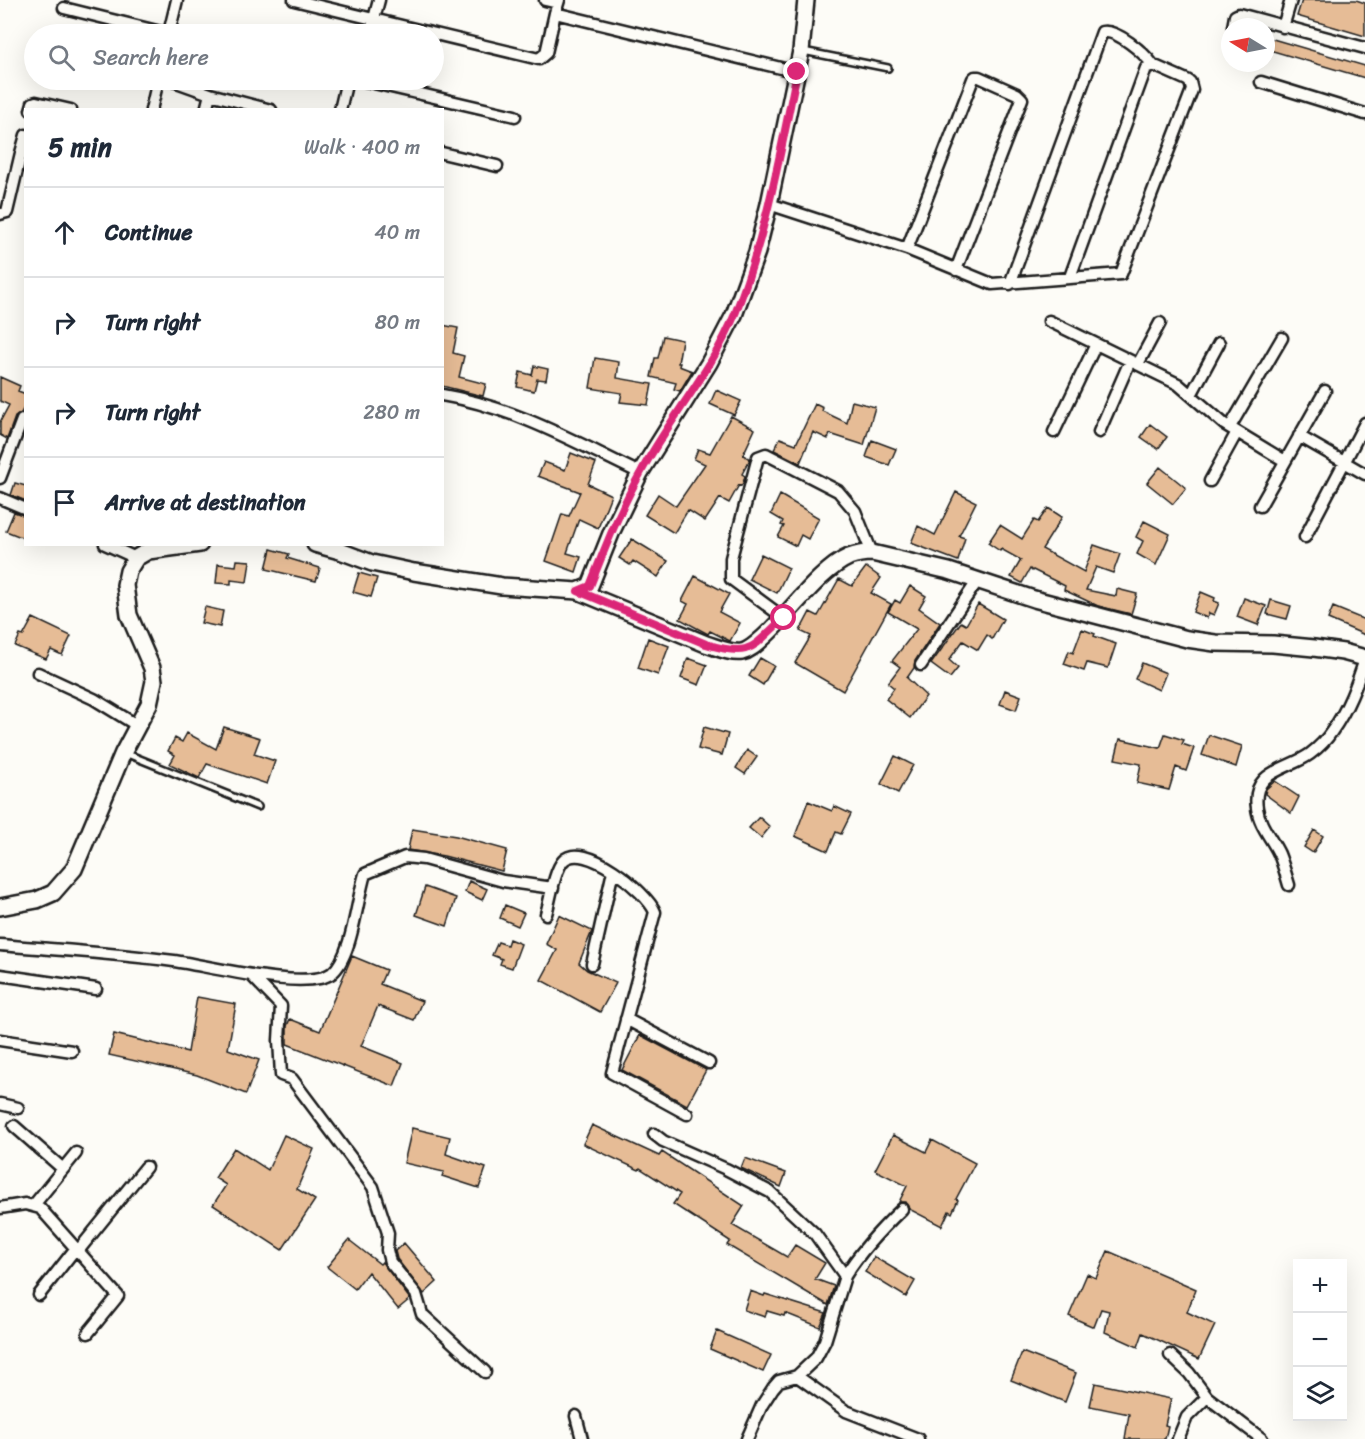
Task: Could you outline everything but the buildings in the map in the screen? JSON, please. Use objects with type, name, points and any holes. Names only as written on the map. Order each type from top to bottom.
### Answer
[{"type":"street","points":[[173,24],[177,0]]},
{"type":"street","points":[[294,0],[391,24]]},
{"type":"street","points":[[373,24],[379,0]]},
{"type":"street","points":[[545,0],[797,72]]},
{"type":"street","points":[[578,591],[590,586],[612,531],[640,473],[709,363],[734,315],[757,252],[769,204],[801,51],[806,0]]},
{"type":"street","points":[[1283,27],[1291,0]]},
{"type":"street","points":[[444,37],[539,59],[546,53],[557,5]]},
{"type":"street","points":[[64,8],[130,24]]},
{"type":"street","points":[[1235,18],[1238,14],[1252,18]]},
{"type":"street","points":[[1275,25],[1365,48]]},
{"type":"street","points":[[769,204],[907,249],[992,284],[1010,284],[1121,274],[1192,90],[1190,82],[1153,65],[1147,57],[1116,33],[1102,32],[1010,284]]},
{"type":"street","points":[[1070,277],[1146,68],[1153,65]]},
{"type":"street","points":[[907,249],[973,79],[979,78],[1017,94],[1022,99],[956,270]]},
{"type":"street","points":[[1261,81],[1365,114]]},
{"type":"street","points":[[151,108],[156,90]]},
{"type":"street","points":[[199,90],[263,108]]},
{"type":"street","points":[[340,108],[345,90]]},
{"type":"street","points":[[404,90],[514,116]]},
{"type":"street","points":[[206,108],[210,94]]},
{"type":"street","points":[[32,108],[33,103],[36,102],[62,108]]},
{"type":"street","points":[[0,214],[7,212],[23,153]]},
{"type":"street","points":[[444,153],[497,166]]},
{"type":"street","points":[[1049,321],[1178,384],[1233,430],[1285,461]]},
{"type":"street","points":[[1099,432],[1134,363],[1160,323]]},
{"type":"street","points":[[1210,481],[1233,430],[1282,338]]},
{"type":"street","points":[[1191,395],[1219,343]]},
{"type":"street","points":[[1054,432],[1096,344]]},
{"type":"street","points":[[1260,506],[1325,391]]},
{"type":"street","points":[[444,395],[465,398],[521,415],[640,473]]},
{"type":"street","points":[[0,478],[22,420]]},
{"type":"street","points":[[1305,537],[1365,423]]},
{"type":"street","points":[[1299,436],[1365,474]]},
{"type":"street","points":[[784,618],[731,579],[731,558],[758,457],[766,454],[838,491],[855,511],[872,553]]},
{"type":"street","points":[[0,498],[24,508]]},
{"type":"street","points":[[109,546],[136,558]]},
{"type":"street","points":[[0,907],[37,900],[53,893],[74,868],[123,753],[149,704],[154,681],[152,668],[129,615],[125,597],[128,571],[136,558],[148,552],[187,546]]},
{"type":"street","points":[[322,546],[372,563],[414,572],[502,586],[578,591],[706,644],[742,652],[752,647],[784,618],[822,577],[838,564],[860,554],[872,553],[949,571],[1034,599],[1187,639],[1215,643],[1273,644],[1314,648],[1365,658],[1347,708],[1331,733],[1310,754],[1264,778],[1257,794],[1257,808],[1261,822],[1279,855],[1289,885]]},
{"type":"street","points":[[921,665],[978,580]]},
{"type":"street","points":[[38,673],[94,699],[138,726]]},
{"type":"street","points":[[546,914],[558,868],[564,860],[576,856],[590,858],[630,881],[652,905],[656,912],[612,1073],[687,1114]]},
{"type":"street","points":[[0,945],[175,961],[252,976],[318,979],[333,973],[345,952],[365,874],[405,857],[424,858],[503,881],[553,888]]},
{"type":"street","points":[[592,964],[613,871]]},
{"type":"street","points":[[0,975],[96,989]]},
{"type":"street","points":[[252,976],[281,1006],[279,1040],[281,1075],[292,1079],[373,1187],[388,1233],[387,1250],[390,1262],[416,1294],[425,1318],[485,1372]]},
{"type":"street","points":[[626,1018],[709,1063]]},
{"type":"street","points":[[0,1040],[72,1051]]},
{"type":"street","points":[[0,1104],[18,1108]]},
{"type":"street","points":[[14,1126],[63,1169]]},
{"type":"street","points":[[654,1134],[673,1146],[726,1169],[770,1192],[815,1234],[845,1276]]},
{"type":"street","points":[[33,1206],[76,1153]]},
{"type":"street","points":[[39,1295],[146,1167]]},
{"type":"street","points":[[0,1208],[25,1204],[40,1208],[118,1296],[88,1333]]},
{"type":"street","points":[[747,1439],[772,1388],[779,1381],[797,1377],[816,1358],[825,1341],[845,1276],[859,1254],[902,1209]]},
{"type":"street","points":[[1170,1355],[1189,1373],[1207,1397],[1262,1439]]},
{"type":"street","points":[[797,1377],[846,1411],[918,1439]]},
{"type":"street","points":[[1178,1439],[1187,1417],[1207,1397]]},
{"type":"street","points":[[576,1416],[582,1439]]},
{"type":"lane","points":[[801,51],[888,68]]},
{"type":"lane","points":[[123,753],[258,807]]},
{"type":"route","points":[[784,618],[752,647],[742,652],[725,650],[578,591],[590,586],[612,531],[640,473],[709,363],[734,315],[757,252],[797,72]]}]
